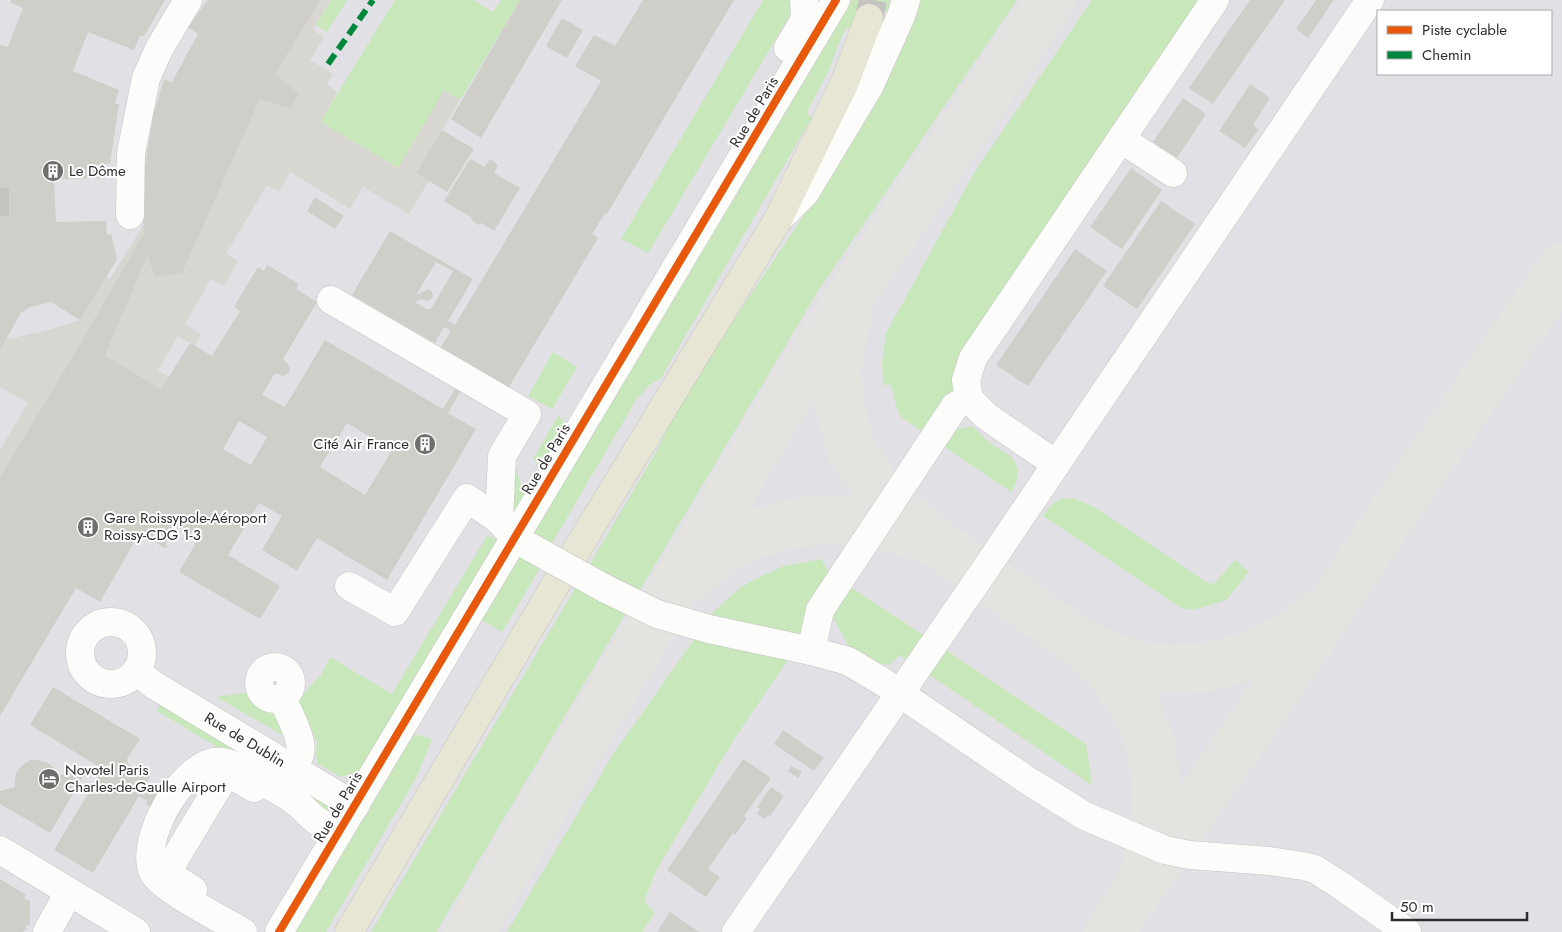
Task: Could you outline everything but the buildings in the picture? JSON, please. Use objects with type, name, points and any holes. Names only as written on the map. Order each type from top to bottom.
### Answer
[{"type":"main road","points":[[349,932],[777,221],[845,82],[869,18]]},
{"type":"street","points":[[130,215],[131,153],[146,78],[159,49],[188,0]]},
{"type":"street","points":[[709,213],[710,178],[805,19],[804,0]]},
{"type":"street","name":"Rue de Paris","points":[[279,932],[514,535],[836,0]]},
{"type":"street","points":[[777,221],[805,193],[869,87],[901,16],[906,0]]},
{"type":"street","points":[[1056,464],[986,416],[969,399],[966,380],[973,358],[1215,0]]},
{"type":"street","points":[[736,932],[1370,0]]},
{"type":"street","points":[[1121,139],[1172,173]]},
{"type":"street","points":[[331,300],[527,414],[502,456],[514,535]]},
{"type":"street","points":[[811,651],[820,610],[955,406],[969,399]]},
{"type":"street","points":[[349,586],[394,612],[467,498],[514,535],[606,589],[657,614],[709,629],[811,651],[848,662],[900,693],[1030,782],[1085,816],[1165,850],[1190,855],[1278,862],[1314,869],[1407,932]]},
{"type":"street","name":"Rue de Dublin","points":[[136,671],[154,685],[355,806]]},
{"type":"street","points":[[282,698],[300,747],[300,755],[292,768]]},
{"type":"street","points":[[242,932],[168,887],[156,877],[150,862],[152,838],[166,805],[181,785],[191,776],[218,761],[240,768],[297,802],[315,820]]},
{"type":"street","points":[[263,932],[173,877],[170,867],[221,782],[229,777],[234,777],[338,834]]},
{"type":"street","points":[[0,850],[136,932]]},
{"type":"street","points":[[47,932],[69,892]]},
{"type":"shaded area","points":[[0,0],[1562,0],[1562,932],[0,932]]},
{"type":"shaded area","points":[[319,0],[330,0],[313,30],[324,37],[310,60],[333,74],[327,84],[337,92],[321,122],[398,168],[444,90],[460,100],[416,173],[429,181],[409,214],[363,187],[350,209],[290,172],[279,192],[267,185],[226,254],[238,261],[224,286],[211,279],[185,324],[201,334],[195,346],[178,336],[158,370],[169,377],[161,389],[82,341],[0,477],[0,450],[28,403],[0,387],[0,350],[5,340],[80,320],[106,277],[110,279],[144,224],[146,244],[154,277],[182,273],[260,99],[291,108],[299,95],[275,74]]},
{"type":"green space","points":[[331,0],[347,0],[327,32],[316,25]]},
{"type":"green space","points":[[395,0],[473,0],[493,12],[501,0],[520,0],[460,100],[444,91],[398,168],[320,122]]},
{"type":"green space","points":[[763,0],[799,0],[648,253],[621,239]]},
{"type":"green space","points":[[852,0],[890,0],[888,10],[849,27],[843,33],[828,72],[806,113],[812,117],[661,378],[648,386],[636,400],[551,545],[532,533]]},
{"type":"green space","points":[[916,0],[1017,0],[818,291],[436,932],[371,932],[655,454],[685,393],[808,209]]},
{"type":"green space","points":[[1092,0],[1207,0],[927,435],[901,417],[891,385],[883,385],[882,362],[886,333],[974,173]]},
{"type":"green space","points":[[553,352],[577,367],[552,409],[528,396]]},
{"type":"green space","points":[[558,416],[563,420],[562,436],[544,466],[538,465],[533,459]]},
{"type":"green space","points":[[972,426],[990,443],[1014,460],[1018,474],[1011,492],[939,443],[951,431]]},
{"type":"green space","points":[[515,466],[526,501],[520,512],[513,513],[503,496]]},
{"type":"green space","points":[[1070,498],[1096,508],[1206,582],[1214,584],[1235,560],[1249,572],[1226,600],[1194,610],[1181,608],[1043,516],[1054,503]]},
{"type":"green space","points":[[487,536],[496,539],[498,545],[364,766],[355,773],[341,777],[318,764],[316,754],[317,742],[297,700],[321,675],[330,657],[392,694]]},
{"type":"green space","points":[[520,549],[543,563],[502,632],[480,619]]},
{"type":"green space","points":[[821,559],[830,574],[1086,744],[1092,785],[900,655],[889,665],[870,662],[849,647],[832,616],[804,636],[734,739],[656,871],[644,901],[655,913],[642,932],[507,932],[612,756],[714,611],[740,588],[757,578],[784,566]]},
{"type":"green space","points":[[249,692],[263,704],[280,711],[291,740],[216,697]]},
{"type":"green space","points":[[161,701],[328,802],[330,807],[326,812],[157,711]]},
{"type":"green space","points":[[411,733],[432,739],[416,778],[326,932],[292,932]]},
{"type":"taxiway","points":[[469,932],[806,366],[865,275],[1051,0]]},
{"type":"taxiway","points":[[1109,932],[1562,268]]},
{"type":"taxiway","points":[[847,313],[837,369],[839,405],[851,449],[880,492],[890,504],[935,542],[1077,641],[1107,667],[1135,708],[1150,742],[1155,776],[1156,820],[1145,870]]},
{"type":"taxiway","points":[[688,578],[707,562],[746,537],[803,522],[845,520],[886,526],[926,539]]},
{"type":"taxiway","points":[[1086,646],[1128,663],[1169,669],[1190,669],[1233,661],[1255,653],[1280,642],[1317,615]]},
{"type":"tunnel","points":[[869,18],[873,0]]},
{"type":"tunnel","points":[[0,202],[9,202]]},
{"type":"marked path","points":[[328,64],[373,0]]},
{"type":"cycle path","points":[[279,932],[836,0]]},
{"type":"place","name":"Le Dôme","points":[[53,171]]},
{"type":"place","name":"Cité Air France","points":[[425,444]]},
{"type":"place","name":"Gare Roissypole-Aéroport Roissy-CDG 1-3","points":[[88,527]]},
{"type":"place","name":"Novotel Paris Charles-de-Gaulle Airport","points":[[49,779]]}]
